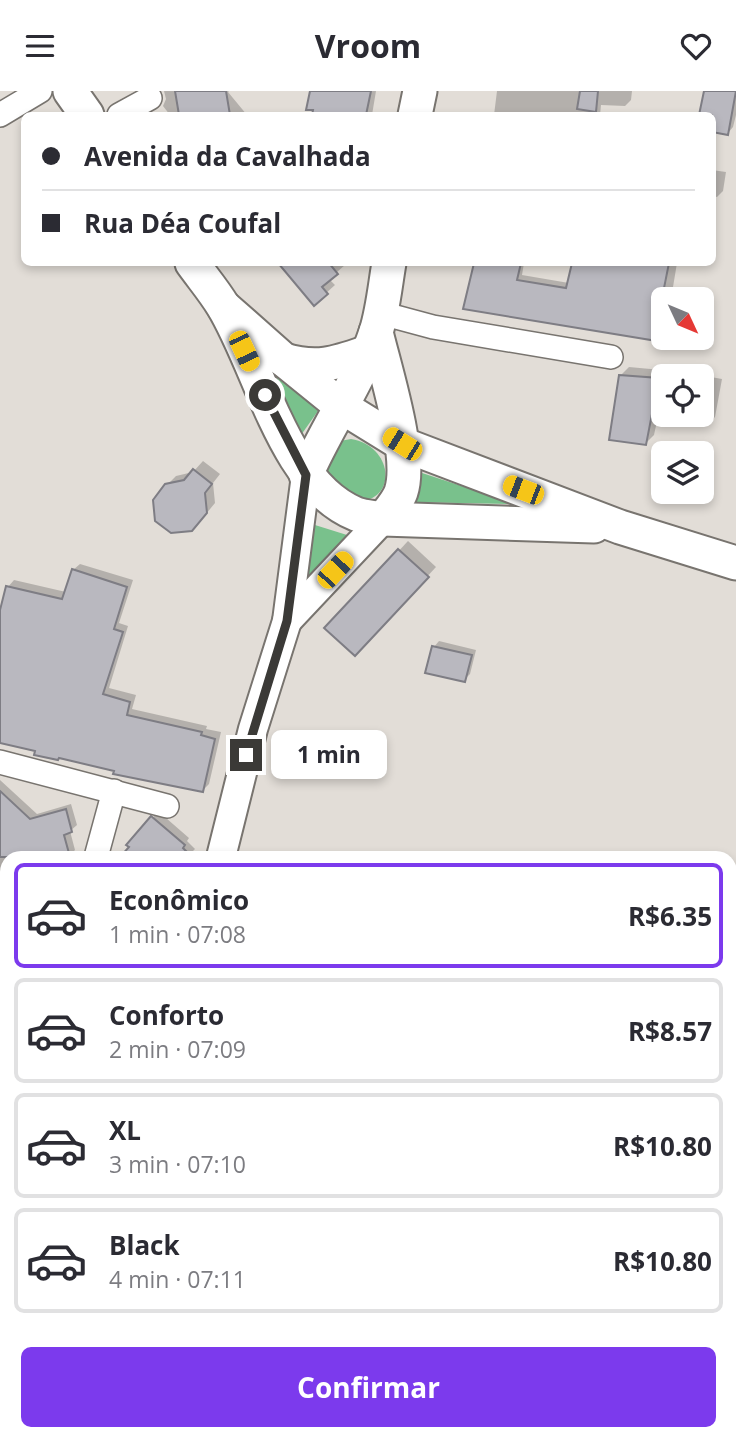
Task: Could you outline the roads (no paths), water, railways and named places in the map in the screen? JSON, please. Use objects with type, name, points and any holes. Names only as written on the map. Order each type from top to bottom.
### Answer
[{"type":"main road","points":[[70,91],[85,112]]},
{"type":"main road","points":[[416,112],[420,91]]},
{"type":"main road","points":[[194,266],[224,307],[286,439],[306,475],[333,501],[357,514],[383,519],[621,527]]},
{"type":"main road","points":[[306,475],[321,441],[342,407],[375,332],[388,266]]},
{"type":"main road","points":[[224,307],[342,407],[402,444],[621,527],[736,563]]},
{"type":"main road","points":[[284,360],[304,366],[317,366],[375,332]]},
{"type":"main road","points":[[375,332],[406,469],[401,494],[383,519]]},
{"type":"street","points":[[0,115],[40,91]]},
{"type":"street","points":[[126,112],[153,101]]},
{"type":"street","points":[[375,332],[433,327],[611,357]]},
{"type":"street","points":[[222,851],[253,729],[287,621],[306,475]]},
{"type":"street","points":[[287,621],[383,519]]},
{"type":"street","points":[[0,762],[167,806]]},
{"type":"street","points":[[98,851],[114,791]]}]
